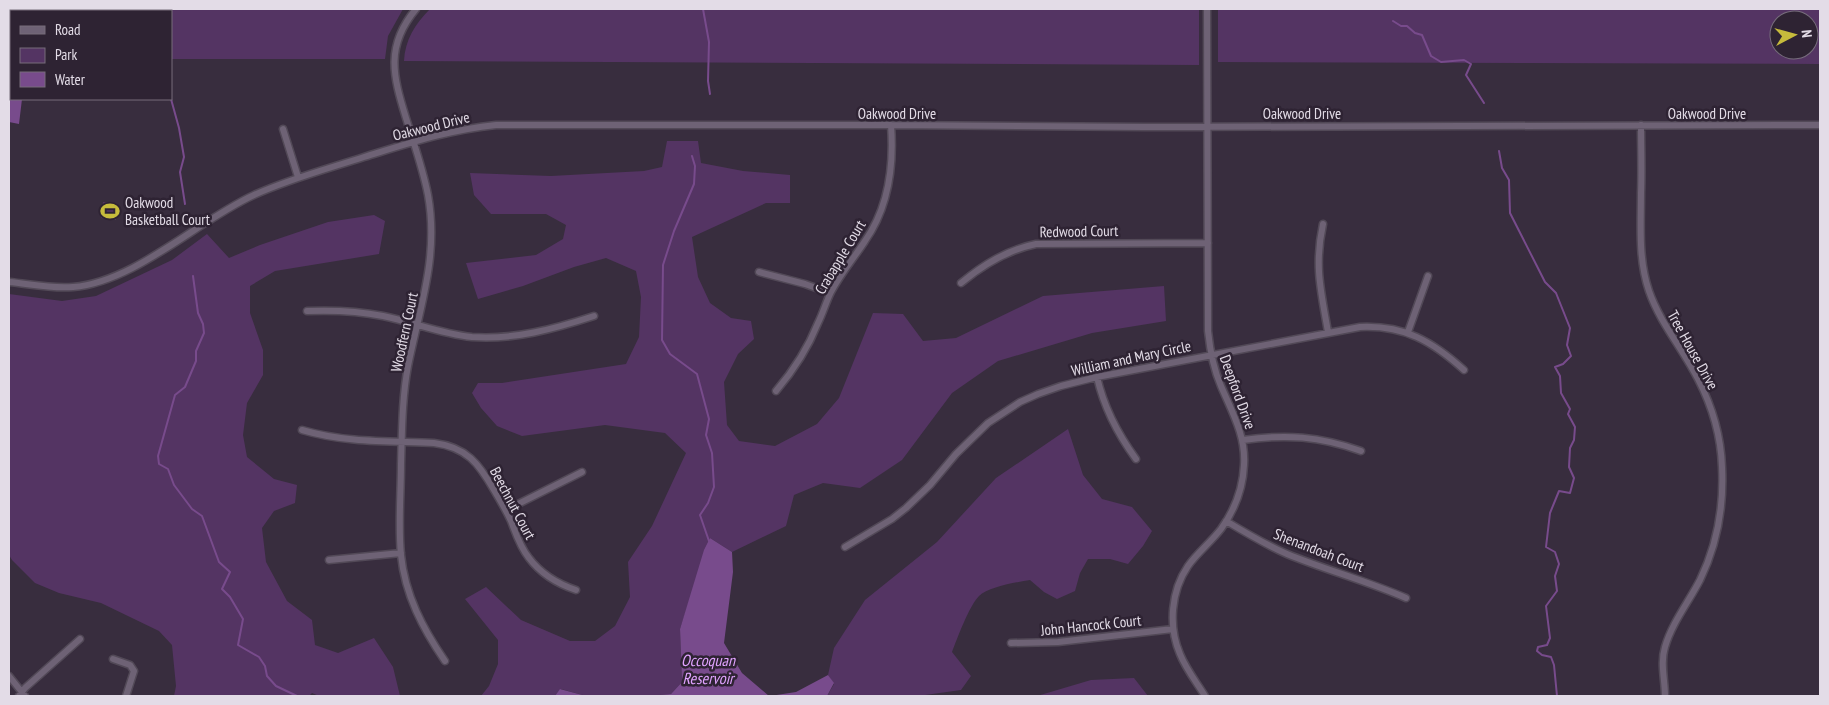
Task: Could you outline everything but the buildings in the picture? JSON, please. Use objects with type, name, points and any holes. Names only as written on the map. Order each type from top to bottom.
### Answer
[{"type":"street","name":"Woodfern Court","points":[[416,9],[402,29],[397,42],[393,66],[396,87],[428,196],[432,231],[428,278],[407,373],[402,441],[401,553],[407,586],[414,608],[422,626],[445,661]]},
{"type":"street","name":"Deepford Drive","points":[[1205,696],[1180,656],[1173,629],[1174,602],[1180,580],[1188,567],[1226,521],[1236,501],[1242,481],[1244,452],[1243,440],[1232,408],[1220,385],[1210,355],[1208,331],[1207,9]]},
{"type":"street","name":"Oakwood Drive","points":[[9,282],[73,287],[107,279],[144,262],[222,212],[252,196],[298,177],[450,131],[496,125],[1820,125]]},
{"type":"street","name":"Crabapple Court","points":[[776,390],[798,363],[809,343],[830,293],[848,263],[866,241],[880,213],[890,176],[892,125]]},
{"type":"street","name":"Tree House Drive","points":[[1641,125],[1641,231],[1644,273],[1648,289],[1660,316],[1698,379],[1708,402],[1719,439],[1722,464],[1722,500],[1713,546],[1700,580],[1680,613],[1664,648],[1665,696]]},
{"type":"street","points":[[283,129],[298,177]]},
{"type":"street","points":[[1323,224],[1319,246],[1318,276],[1328,332]]},
{"type":"street","name":"Redwood Court","points":[[961,283],[997,257],[1020,247],[1036,244],[1208,243]]},
{"type":"street","points":[[759,272],[805,284],[830,293]]},
{"type":"street","points":[[1408,332],[1428,276]]},
{"type":"street","points":[[307,311],[362,312],[456,335],[472,337],[512,337],[543,331],[594,316]]},
{"type":"street","name":"William and Mary Circle","points":[[845,547],[892,519],[906,508],[930,485],[973,436],[1004,412],[1038,394],[1060,386],[1097,377],[1328,332],[1373,326],[1408,332],[1435,346],[1464,370]]},
{"type":"street","points":[[1097,377],[1106,410],[1115,428],[1136,459]]},
{"type":"street","name":"Beechnut Court","points":[[302,430],[349,440],[402,441],[448,445],[466,454],[482,469],[506,510],[516,536],[529,558],[557,582],[576,590]]},
{"type":"street","points":[[1243,440],[1300,436],[1328,440],[1360,451]]},
{"type":"street","points":[[506,510],[582,472]]},
{"type":"street","name":"Shenandoah Court","points":[[1226,521],[1289,554],[1374,584],[1406,598]]},
{"type":"street","points":[[329,560],[401,553]]},
{"type":"street","name":"John Hancock Court","points":[[1011,643],[1058,642],[1173,629]]},
{"type":"street","points":[[22,695],[25,688],[80,638]]},
{"type":"street","points":[[113,659],[130,665],[134,671],[126,696]]},
{"type":"street","points":[[9,676],[22,695]]},
{"type":"green space","points":[[9,9],[403,9],[388,36],[385,59],[172,59],[172,10],[10,10],[9,62]]},
{"type":"green space","points":[[430,9],[1199,9],[1199,65],[404,61],[406,46],[412,33]]},
{"type":"green space","points":[[1218,9],[1820,9],[1820,64],[1218,62]]},
{"type":"green space","points":[[667,141],[698,141],[701,163],[743,171],[790,175],[790,203],[766,203],[692,237],[698,277],[710,303],[731,318],[751,321],[754,339],[738,354],[724,382],[727,425],[739,441],[775,446],[817,424],[839,398],[873,313],[903,314],[923,341],[956,338],[1043,296],[1164,286],[1166,321],[1092,333],[998,361],[952,393],[902,460],[860,488],[823,483],[794,495],[786,526],[732,552],[710,538],[680,629],[682,682],[671,694],[586,696],[561,689],[555,696],[481,696],[489,686],[498,664],[498,640],[465,599],[486,587],[521,620],[570,641],[595,641],[615,626],[630,597],[628,562],[652,526],[686,453],[665,433],[605,425],[522,436],[497,426],[481,408],[472,393],[478,383],[502,383],[626,364],[639,337],[641,297],[636,271],[606,258],[478,299],[466,263],[536,255],[563,239],[566,225],[546,214],[491,214],[474,195],[470,173],[551,176],[644,171],[662,167]]},
{"type":"green space","name":"Oakwood Basketball Court","points":[[103,202],[118,204],[116,220],[101,218]]},
{"type":"green space","points":[[374,215],[385,221],[379,254],[275,271],[250,286],[250,313],[263,350],[263,375],[247,403],[243,435],[247,457],[274,479],[297,485],[295,503],[274,511],[262,528],[266,562],[287,601],[312,620],[315,645],[338,653],[374,638],[393,667],[400,696],[319,696],[312,693],[309,696],[174,696],[176,686],[172,645],[159,631],[101,603],[59,593],[35,583],[9,555],[9,294],[62,301],[96,296],[172,260],[207,234],[229,258],[260,245],[328,222]]},
{"type":"green space","points":[[1068,429],[1083,475],[1102,499],[1132,507],[1152,531],[1143,546],[1128,564],[1110,559],[1088,559],[1080,573],[1075,591],[1057,599],[1044,592],[1030,580],[996,588],[979,596],[967,615],[952,652],[971,676],[961,690],[918,696],[827,696],[834,684],[828,675],[834,648],[865,600],[937,542],[996,478]]},
{"type":"green space","points":[[1134,678],[1148,696],[1037,696],[1091,680]]},
{"type":"water","points":[[10,91],[10,100],[22,100],[19,124],[9,122]]},
{"type":"water","name":"Occoquan Reservoir","points":[[710,538],[732,552],[733,572],[724,643],[742,673],[769,696],[649,696],[671,694],[682,682],[680,629],[704,550]]},
{"type":"water","name":"Occoquan Reservoir","points":[[828,675],[834,683],[827,696],[770,696],[796,692]]},
{"type":"water","points":[[560,689],[586,696],[555,696]]},
{"type":"waterway","points":[[703,9],[709,42],[708,81],[710,94]]},
{"type":"waterway","points":[[1393,21],[1401,26],[1407,26],[1415,33],[1422,35],[1431,56],[1441,62],[1464,60],[1471,64],[1466,75],[1484,103]]},
{"type":"waterway","points":[[171,100],[184,157],[180,172],[185,204]]},
{"type":"waterway","points":[[1499,151],[1502,168],[1509,180],[1510,213],[1545,282],[1556,293],[1570,328],[1567,345],[1571,356],[1563,364],[1555,367],[1560,376],[1561,393],[1570,409],[1568,414],[1575,427],[1574,440],[1570,448],[1569,467],[1574,478],[1570,493],[1559,491],[1550,513],[1546,547],[1555,552],[1559,564],[1555,576],[1557,591],[1546,606],[1550,638],[1547,645],[1538,647],[1537,651],[1542,655],[1551,657],[1554,665],[1557,696]]},
{"type":"waterway","points":[[692,156],[695,166],[694,184],[674,231],[663,265],[662,340],[670,354],[697,374],[709,419],[706,435],[712,453],[714,487],[708,503],[700,515],[709,541]]},
{"type":"waterway","points":[[193,276],[198,313],[203,324],[204,333],[196,351],[196,361],[185,387],[175,395],[158,456],[159,464],[168,469],[174,485],[192,509],[202,516],[219,562],[230,572],[222,589],[230,597],[243,619],[238,645],[259,657],[265,666],[267,676],[276,686],[297,696]]},
{"type":"place","name":"Oakwood Basketball Court","points":[[110,211]]}]
